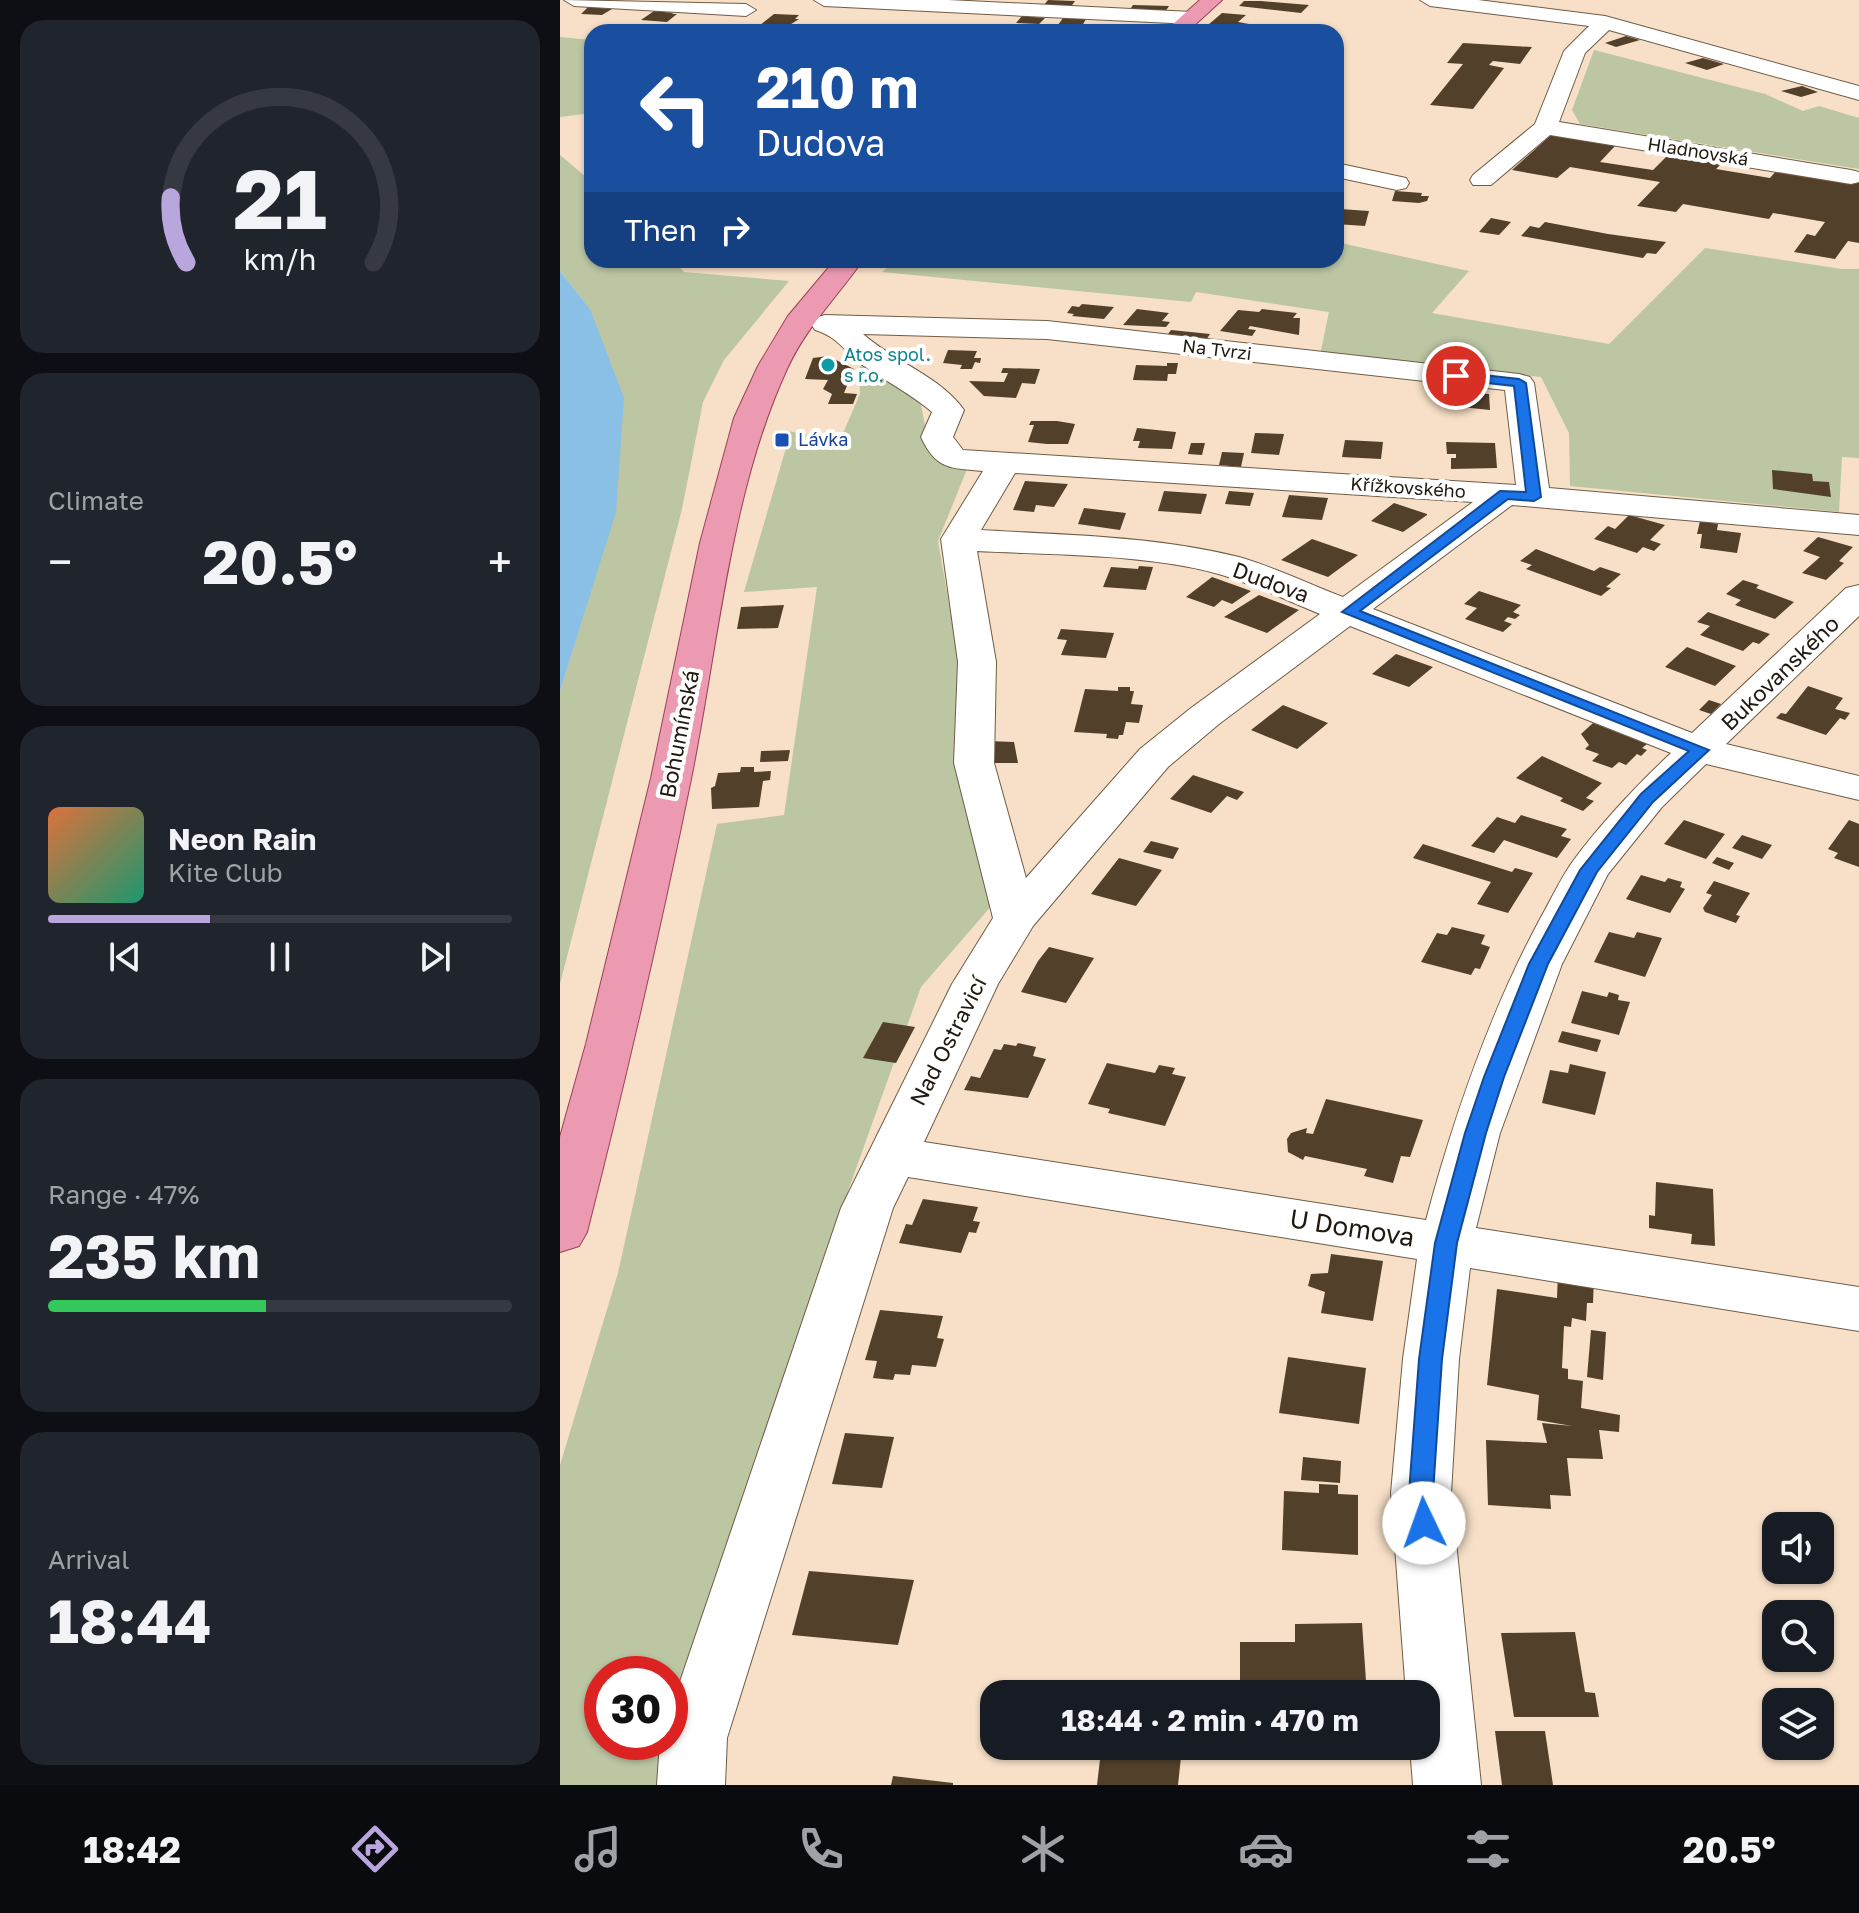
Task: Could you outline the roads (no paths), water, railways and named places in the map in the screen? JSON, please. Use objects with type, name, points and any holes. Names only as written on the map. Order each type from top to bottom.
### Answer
[{"type":"main road","points":[[1184,24],[1212,0]]},
{"type":"main road","name":"Bohumínská","points":[[560,1232],[617,1014],[671,778],[723,516],[750,418],[773,366],[798,322],[842,268]]},
{"type":"street","points":[[574,0],[654,7],[751,5]]},
{"type":"street","points":[[824,0],[1192,18]]},
{"type":"street","points":[[1430,0],[1605,22],[1859,93]]},
{"type":"street","points":[[734,24],[751,5]]},
{"type":"street","points":[[1482,180],[1545,127],[1575,51],[1605,22]]},
{"type":"street","name":"Hladnovská","points":[[1545,127],[1851,177]]},
{"type":"street","points":[[1344,172],[1397,183]]},
{"type":"street","name":"Na Tvrzi","points":[[798,322],[1047,330],[1519,383],[1519,496]]},
{"type":"street","name":"Křížkovského","points":[[836,324],[872,358],[927,392],[948,410],[937,437],[943,450],[955,459],[1519,496],[1859,525]]},
{"type":"street","points":[[1005,462],[958,539],[977,662],[974,763],[1015,918]]},
{"type":"street","name":"Nad Ostravicí","points":[[691,1785],[694,1738],[867,1208],[975,984],[1015,918],[1154,758],[1205,716],[1519,496]]},
{"type":"street","name":"Dudova","points":[[958,539],[1191,557],[1231,566],[1700,750]]},
{"type":"street","name":"Bukovanského","points":[[1447,1785],[1421,1493],[1431,1359],[1446,1243],[1475,1133],[1515,1019],[1539,964],[1589,870],[1647,798],[1859,596]]},
{"type":"street","name":"Bukovanského","points":[[1700,750],[1859,788]]},
{"type":"street","name":"U Domova","points":[[891,1156],[1859,1309]]},
{"type":"water","points":[[560,271],[590,309],[624,398],[616,512],[560,691]]},
{"type":"place","name":"Atos spol. s r.o.","points":[[828,365]]},
{"type":"place","name":"Lávka","points":[[782,440]]}]
